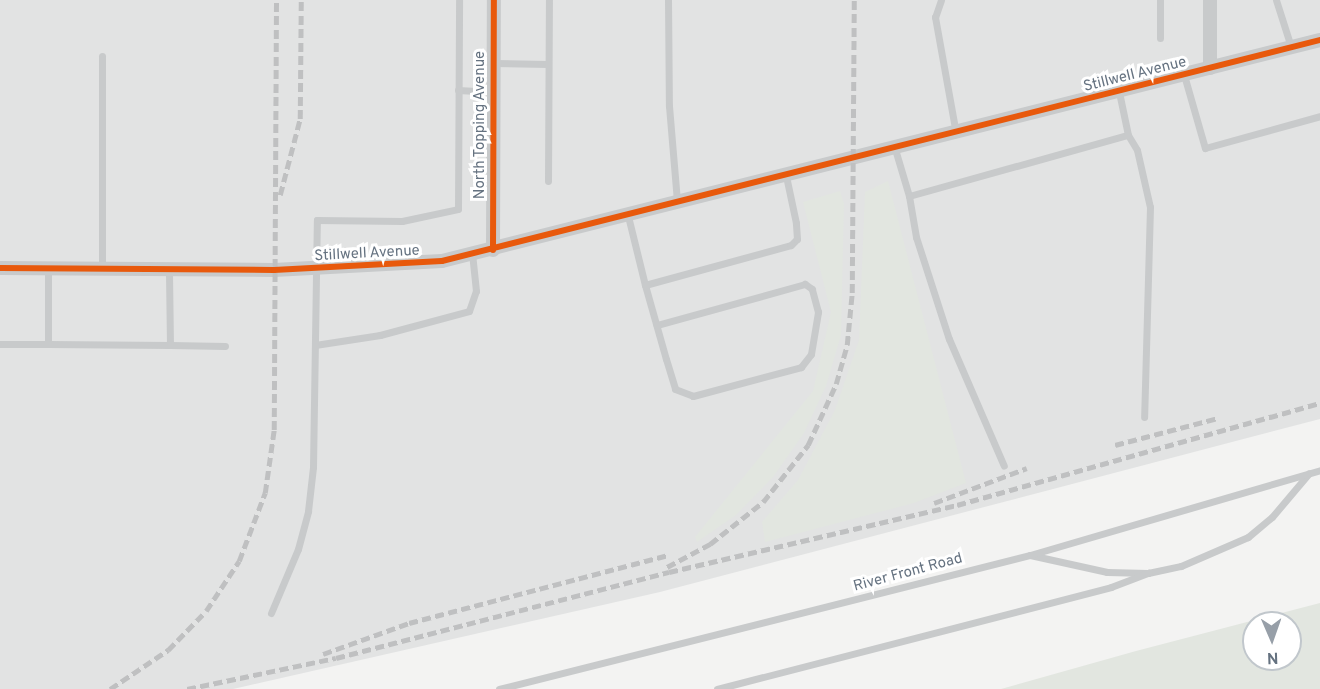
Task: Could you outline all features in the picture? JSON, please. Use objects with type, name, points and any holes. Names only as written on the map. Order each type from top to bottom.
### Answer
[{"type":"street","name":"North Topping Avenue","points":[[493,250],[494,0]]},
{"type":"street","points":[[1210,0],[1210,68]]},
{"type":"street","name":"Stillwell Avenue","points":[[0,268],[315,269],[397,266],[472,255],[1320,40]]},
{"type":"lane","points":[[271,613],[298,549],[308,511],[313,467],[317,220],[402,221],[458,209],[459,0]]},
{"type":"lane","points":[[548,181],[549,0]]},
{"type":"lane","points":[[668,0],[669,106],[677,204]]},
{"type":"lane","points":[[941,0],[935,17],[956,134]]},
{"type":"lane","points":[[1160,0],[1160,39]]},
{"type":"lane","points":[[1276,0],[1291,47]]},
{"type":"lane","points":[[102,56],[102,269]]},
{"type":"lane","points":[[494,63],[548,64]]},
{"type":"lane","points":[[1184,75],[1205,148],[1320,116]]},
{"type":"lane","points":[[458,90],[494,92]]},
{"type":"lane","points":[[1119,92],[1128,135],[1137,150],[1150,207],[1144,417]]},
{"type":"lane","points":[[909,196],[1128,135]]},
{"type":"lane","points":[[895,149],[909,196],[916,237],[949,339],[1004,466]]},
{"type":"lane","points":[[645,285],[791,245],[797,239],[797,231],[786,176]]},
{"type":"lane","points":[[628,216],[645,285],[675,389],[693,396],[801,367],[811,354],[818,312],[812,289],[805,284],[657,325]]},
{"type":"lane","points":[[315,345],[380,335],[469,311],[476,291],[472,255]]},
{"type":"lane","points":[[48,268],[48,344]]},
{"type":"lane","points":[[169,269],[170,345]]},
{"type":"lane","points":[[0,344],[225,346]]},
{"type":"lane","name":"River Front Road","points":[[499,689],[1030,555],[1320,470]]},
{"type":"lane","points":[[717,689],[1111,587],[1148,573],[1214,555],[1248,537],[1272,517],[1309,473]]},
{"type":"lane","points":[[1030,555],[1107,572],[1148,573]]},
{"type":"shaded area","points":[[0,0],[1320,0],[1320,419],[660,592],[233,689],[0,689]]},
{"type":"shaded area","points":[[888,181],[966,483],[914,503],[765,542],[762,522],[798,480],[835,410],[859,340],[865,192]]},
{"type":"shaded area","points":[[840,191],[844,204],[841,335],[826,386],[804,433],[773,477],[736,515],[697,542],[695,537],[813,391],[831,312],[803,202]]},
{"type":"shaded area","points":[[1320,603],[1320,689],[1001,689],[1242,623],[1242,671],[1302,671],[1302,611],[1289,611]]},
{"type":"railway","points":[[110,689],[168,650],[206,611],[239,561],[265,493],[274,430],[276,0]]},
{"type":"railway","points":[[280,195],[300,119],[301,0]]},
{"type":"railway","points":[[667,567],[710,544],[763,502],[808,445],[836,384],[847,345],[852,293],[854,0]]},
{"type":"railway","points":[[187,689],[336,658],[669,572],[957,505],[1320,403]]},
{"type":"railway","points":[[1115,445],[1218,418]]},
{"type":"railway","points":[[934,503],[1027,468]]},
{"type":"railway","points":[[323,654],[409,623],[669,555]]},
{"type":"cycle path","points":[[493,250],[494,0]]},
{"type":"cycle path","points":[[0,268],[274,270],[442,261],[1320,40]]}]
